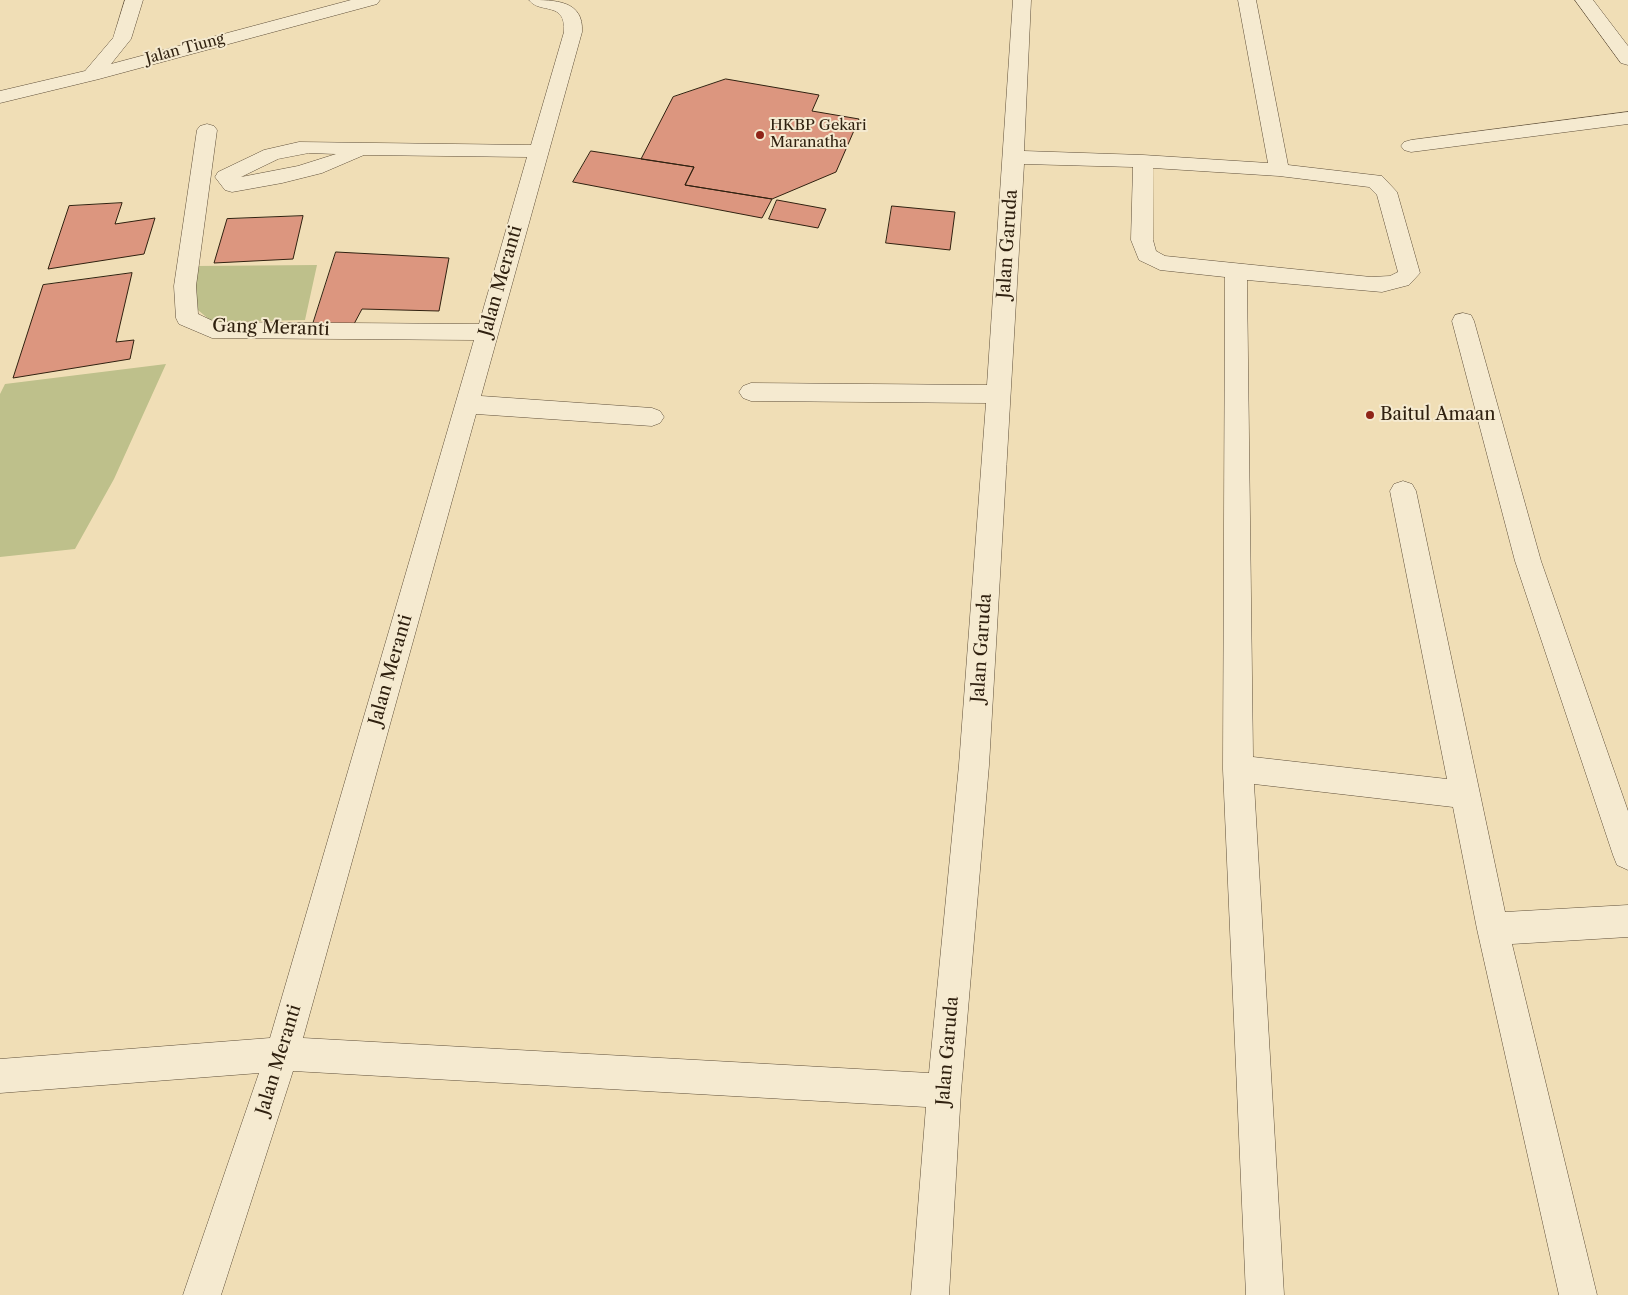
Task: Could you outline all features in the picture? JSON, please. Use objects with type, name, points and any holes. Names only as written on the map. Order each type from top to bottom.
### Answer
[{"type":"street","points":[[92,75],[122,39],[134,0]]},
{"type":"street","name":"Jalan Tiung","points":[[0,97],[92,75],[370,0]]},
{"type":"street","points":[[538,0],[571,5]]},
{"type":"street","name":"Jalan Garuda","points":[[930,1295],[944,1091],[974,765],[1014,157],[1022,0]]},
{"type":"street","points":[[1247,0],[1279,170]]},
{"type":"street","points":[[1584,0],[1628,59]]},
{"type":"street","name":"Jalan Meranti","points":[[202,1295],[282,1054],[486,332],[573,32],[571,5]]},
{"type":"street","points":[[1411,146],[1628,118]]},
{"type":"street","name":"Gang Meranti","points":[[486,332],[212,330],[187,318],[185,286],[215,132],[224,177],[232,185],[268,180],[343,159],[361,149],[538,151]]},
{"type":"street","points":[[1014,157],[1143,161],[1365,178],[1375,181],[1387,192],[1409,273],[1401,281],[1383,285],[1160,263],[1148,255],[1142,240],[1143,161]]},
{"type":"street","points":[[1236,272],[1238,769],[1265,1295]]},
{"type":"street","points":[[1463,321],[1528,561],[1628,855]]},
{"type":"street","points":[[751,392],[998,394]]},
{"type":"street","points":[[466,404],[652,417]]},
{"type":"street","points":[[1403,491],[1493,929],[1578,1295]]},
{"type":"street","points":[[1238,769],[1466,795]]},
{"type":"street","points":[[1493,929],[1628,921]]},
{"type":"street","points":[[0,1076],[282,1054],[944,1091]]},
{"type":"green space","points":[[317,265],[305,320],[212,322],[198,310],[194,284],[194,266]]},
{"type":"green space","points":[[166,364],[114,479],[75,549],[0,557],[0,394],[5,384]]},
{"type":"building","points":[[726,79],[819,95],[812,111],[859,119],[836,172],[772,199],[685,185],[694,167],[641,159],[673,97]]},
{"type":"building","points":[[591,151],[694,167],[685,185],[772,199],[762,218],[573,182]]},
{"type":"building","points":[[777,200],[826,209],[818,228],[769,219]]},
{"type":"building","points":[[122,203],[115,224],[155,218],[144,254],[48,269],[69,206]]},
{"type":"building","points":[[892,206],[955,212],[950,250],[886,243]]},
{"type":"building","points":[[303,216],[293,259],[214,263],[227,219]]},
{"type":"building","points":[[336,252],[449,258],[439,311],[362,309],[354,324],[313,324]]},
{"type":"building","points":[[132,273],[116,342],[134,340],[130,359],[13,378],[43,285]]},
{"type":"place","name":"HKBP Gekari Maranatha","points":[[760,135]]},
{"type":"place","name":"Baitul Amaan","points":[[1370,415]]}]
